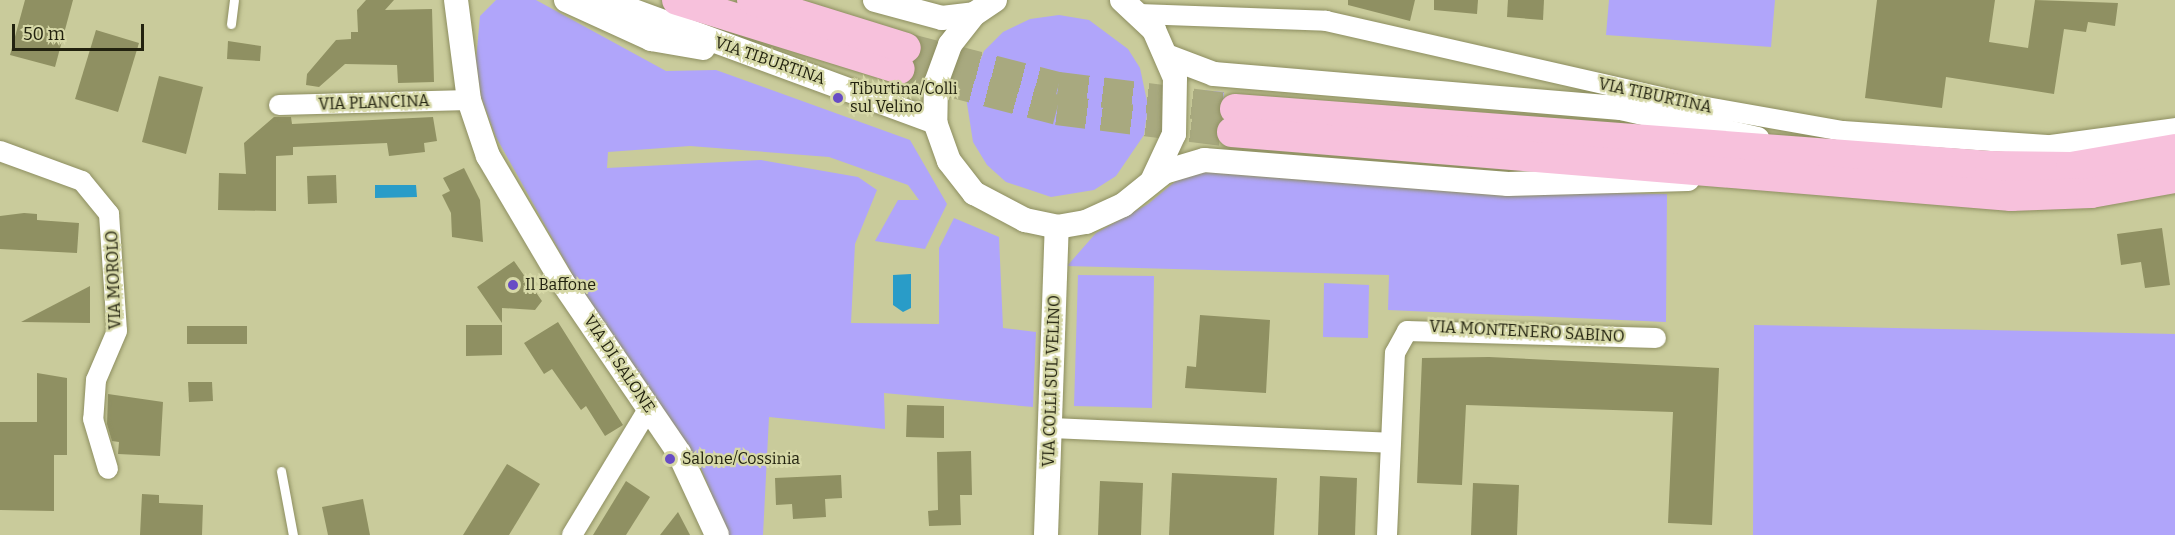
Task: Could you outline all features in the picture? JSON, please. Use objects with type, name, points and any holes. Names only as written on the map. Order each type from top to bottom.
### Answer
[{"type":"main road","name":"VIA TIBURTINA","points":[[678,0],[903,58],[753,0]]},
{"type":"main road","name":"VIA TIBURTINA","points":[[2174,182],[2091,193],[2011,196],[1750,174],[1234,120],[1901,160],[2071,167],[2175,149]]},
{"type":"street","name":"VIA DI SALONE","points":[[456,0],[469,100],[488,156],[514,205],[679,453],[717,535]]},
{"type":"street","points":[[461,28],[474,0]]},
{"type":"street","points":[[566,0],[658,42],[729,47]]},
{"type":"street","name":"VIA TIBURTINA","points":[[604,0],[935,122]]},
{"type":"street","name":"VIA TIBURTINA","points":[[995,0],[974,14],[942,63],[935,122],[949,161],[974,193],[1008,213],[1057,227],[1106,215],[1153,179],[1204,160],[1537,185],[1750,174]]},
{"type":"street","name":"VIA TIBURTINA","points":[[882,1],[942,18],[974,14]]},
{"type":"street","name":"VIA TIBURTINA","points":[[1130,7],[1169,57],[1178,114],[1153,179]]},
{"type":"street","name":"VIA TIBURTINA","points":[[1130,7],[1326,21],[1729,112],[1844,131],[2051,145],[2175,128]]},
{"type":"street","name":"VIA TIBURTINA","points":[[1169,57],[1214,74],[1621,108],[1751,138],[1901,160]]},
{"type":"street","name":"VIA PLANCINA","points":[[279,105],[469,100]]},
{"type":"street","name":"VIA MOROLO","points":[[0,151],[82,181],[109,214],[117,331],[96,380],[93,419],[108,469]]},
{"type":"street","name":"VIA COLLI SUL VELINO","points":[[1046,535],[1057,227]]},
{"type":"street","name":"VIA MONTENERO SABINO","points":[[1387,535],[1395,346],[1413,328],[1656,338]]},
{"type":"street","points":[[572,535],[649,408]]},
{"type":"street","points":[[1050,428],[1391,443]]},
{"type":"lane","points":[[231,24],[234,0]]},
{"type":"lane","points":[[281,471],[293,535]]},
{"type":"shaded area","points":[[496,0],[536,0],[666,71],[716,70],[910,140],[947,204],[925,249],[875,241],[898,200],[919,200],[908,185],[829,157],[690,146],[608,152],[607,168],[761,160],[858,177],[877,190],[855,244],[851,323],[939,324],[939,248],[954,218],[999,237],[1003,328],[1036,332],[1033,407],[884,393],[885,429],[769,417],[763,535],[728,535],[699,463],[575,279],[496,137],[481,96],[476,60],[480,16]]},
{"type":"shaded area","points":[[1609,0],[1775,0],[1771,47],[1606,35]]},
{"type":"shaded area","points":[[1059,15],[1089,20],[1128,49],[1140,68],[1148,106],[1144,135],[1116,176],[1094,190],[1051,197],[1006,182],[987,165],[973,142],[966,97],[984,51],[1003,32],[1030,19]]},
{"type":"shaded area","points":[[1199,90],[1224,92],[1220,140],[1195,138]]},
{"type":"shaded area","points":[[1214,169],[1516,192],[1667,194],[1666,322],[1388,310],[1389,275],[1067,266],[1096,233],[1148,204],[1183,175]]},
{"type":"shaded area","points":[[1078,275],[1154,276],[1152,408],[1074,406]]},
{"type":"shaded area","points":[[1324,283],[1369,285],[1368,338],[1323,337]]},
{"type":"shaded area","points":[[1754,325],[2175,334],[2175,535],[1753,535]]},
{"type":"water","points":[[375,185],[416,185],[417,197],[375,198]]},
{"type":"water","points":[[911,274],[911,308],[903,312],[893,305],[893,275]]},
{"type":"building","points":[[25,0],[73,0],[55,67],[10,55]]},
{"type":"building","points":[[366,0],[394,0],[385,10],[432,9],[434,82],[398,83],[397,65],[345,64],[319,87],[306,85],[307,74],[336,40],[351,39],[351,32],[358,32],[357,10]]},
{"type":"building","points":[[1348,0],[1415,0],[1410,21],[1348,5]]},
{"type":"building","points":[[1434,0],[1478,0],[1477,14],[1434,10]]},
{"type":"building","points":[[1508,0],[1544,0],[1543,20],[1507,17]]},
{"type":"building","points":[[1877,0],[1995,0],[1989,42],[2028,48],[2035,0],[2118,3],[2115,26],[2088,22],[2086,32],[2064,29],[2054,94],[1946,77],[1942,108],[1865,98]]},
{"type":"building","points":[[96,30],[139,43],[118,112],[75,99]]},
{"type":"building","points":[[228,41],[261,46],[260,61],[227,59]]},
{"type":"building","points":[[159,76],[203,87],[186,154],[142,142]]},
{"type":"building","points":[[274,117],[291,117],[292,124],[433,117],[437,141],[424,143],[425,152],[389,156],[387,143],[293,147],[293,155],[276,156],[276,211],[218,210],[219,173],[246,174],[244,143]]},
{"type":"building","points":[[464,168],[480,200],[483,242],[452,237],[451,213],[442,195],[450,191],[443,178]]},
{"type":"building","points":[[336,175],[337,203],[308,204],[307,176]]},
{"type":"building","points":[[37,214],[37,220],[79,223],[77,253],[0,249],[0,216]]},
{"type":"building","points":[[2162,228],[2170,285],[2145,288],[2141,262],[2121,265],[2117,234]]},
{"type":"building","points":[[514,261],[542,301],[535,310],[502,308],[502,323],[477,287]]},
{"type":"building","points":[[90,286],[90,323],[21,322]]},
{"type":"building","points":[[1200,315],[1270,320],[1266,393],[1185,388],[1187,366],[1196,367]]},
{"type":"building","points":[[558,322],[623,425],[605,436],[586,406],[581,410],[552,369],[544,374],[524,343]]},
{"type":"building","points":[[466,325],[502,325],[502,355],[466,356]]},
{"type":"building","points":[[187,326],[247,326],[247,344],[187,344]]},
{"type":"building","points":[[1489,357],[1719,368],[1712,525],[1668,523],[1673,412],[1466,405],[1462,485],[1417,483],[1422,358]]},
{"type":"building","points":[[37,373],[67,378],[67,455],[54,455],[54,511],[0,510],[0,422],[37,422]]},
{"type":"building","points":[[188,382],[212,382],[213,401],[189,402]]},
{"type":"building","points":[[108,394],[163,402],[160,456],[118,454],[119,442],[112,441],[107,424]]},
{"type":"building","points":[[907,405],[944,406],[944,438],[906,437]]},
{"type":"building","points":[[971,451],[972,495],[960,495],[961,525],[929,526],[928,511],[938,510],[937,452]]},
{"type":"building","points":[[507,464],[540,484],[509,535],[463,535]]},
{"type":"building","points":[[1172,473],[1277,478],[1274,535],[1169,535]]},
{"type":"building","points":[[841,475],[842,498],[825,499],[826,517],[793,519],[792,504],[776,505],[775,478]]},
{"type":"building","points":[[1320,476],[1357,478],[1355,535],[1318,535]]},
{"type":"building","points":[[626,481],[650,497],[626,535],[593,535]]},
{"type":"building","points":[[1100,481],[1143,483],[1141,535],[1098,535]]},
{"type":"building","points":[[1473,483],[1519,485],[1517,535],[1471,535]]},
{"type":"building","points":[[142,494],[159,495],[159,503],[203,505],[202,535],[140,535]]},
{"type":"building","points":[[363,499],[370,535],[328,535],[322,507]]},
{"type":"building","points":[[678,512],[690,535],[660,535]]},
{"type":"tunnel","points":[[906,48],[1058,87],[1235,109]]},
{"type":"tunnel","points":[[900,69],[1057,110],[1232,132]]},
{"type":"place","name":"Tiburtina/Colli sul Velino","points":[[838,98]]},
{"type":"place","name":"Il Baffone","points":[[513,285]]},
{"type":"place","name":"Salone/Cossinia","points":[[670,459]]}]
